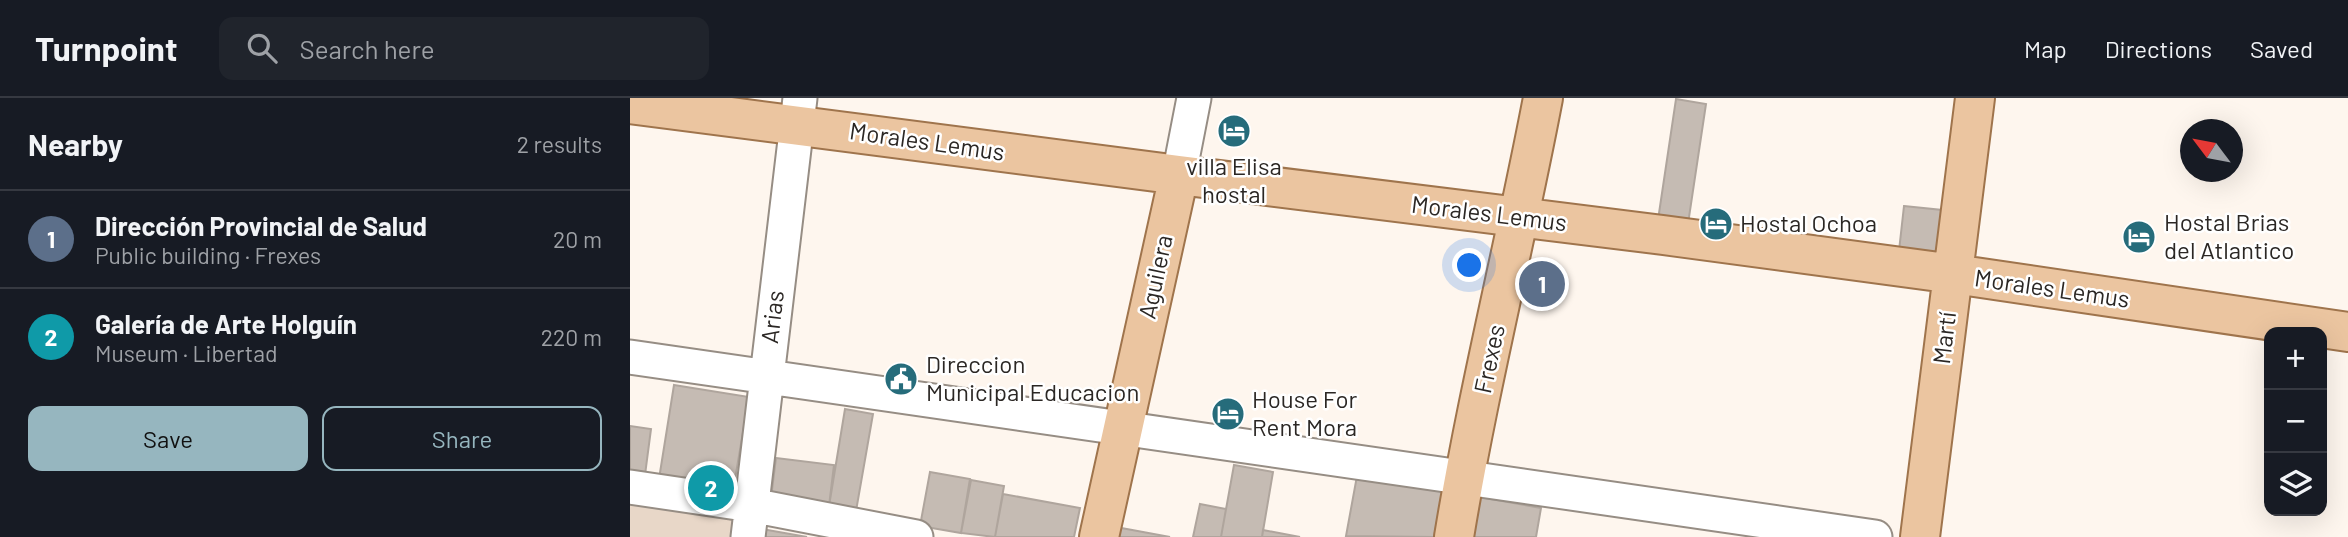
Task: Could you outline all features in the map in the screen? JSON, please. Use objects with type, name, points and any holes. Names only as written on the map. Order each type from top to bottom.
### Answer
[{"type":"main road","name":"Frexes","points":[[1454,537],[1464,476],[1543,98]]},
{"type":"main road","name":"Martí","points":[[1920,537],[1975,98]]},
{"type":"main road","name":"Morales Lemus","points":[[630,104],[799,111],[1179,176],[1954,274],[2348,332]]},
{"type":"main road","name":"Aguilera","points":[[1099,537],[1179,176]]},
{"type":"street","name":"Aguilera","points":[[1179,176],[1194,98]]},
{"type":"street","name":"Arias","points":[[749,521],[799,111]]},
{"type":"street","points":[[630,357],[1875,537]]},
{"type":"street","points":[[630,487],[749,521],[916,537]]},
{"type":"shaded area","points":[[630,498],[740,515],[738,537],[630,537]]},
{"type":"building","points":[[1676,99],[1706,104],[1688,224],[1658,220]]},
{"type":"building","points":[[1904,206],[1942,210],[1936,256],[1899,251]]},
{"type":"building","points":[[674,385],[749,397],[733,491],[659,479]]},
{"type":"building","points":[[845,409],[873,414],[856,511],[829,506]]},
{"type":"building","points":[[630,426],[651,429],[645,475],[630,473]]},
{"type":"building","points":[[776,458],[834,465],[829,506],[771,498]]},
{"type":"building","points":[[1234,465],[1273,472],[1262,537],[1221,537]]},
{"type":"building","points":[[930,472],[970,479],[961,533],[920,526]]},
{"type":"building","points":[[1357,476],[1443,491],[1434,537],[1346,536]]},
{"type":"building","points":[[971,480],[1004,486],[995,537],[961,533]]},
{"type":"building","points":[[1003,494],[1080,508],[1074,537],[995,537]]},
{"type":"building","points":[[1474,496],[1541,508],[1536,537],[1467,537]]},
{"type":"building","points":[[1200,504],[1226,509],[1221,537],[1193,537]]},
{"type":"building","points":[[1116,527],[1170,537],[1114,537]]},
{"type":"building","points":[[756,528],[807,537],[755,537]]},
{"type":"building","points":[[1263,530],[1300,537],[1262,537]]},
{"type":"place","name":"villa Elisa hostal","points":[[1234,131]]},
{"type":"place","name":"Hostal Ochoa","points":[[1716,224]]},
{"type":"place","name":"Hostal Brias del Atlantico","points":[[2139,237]]},
{"type":"place","name":"Dirección Provincial de Salud","points":[[1542,284]]},
{"type":"place","name":"Direccion Municipal Educacion","points":[[901,379]]},
{"type":"place","name":"House For Rent Mora","points":[[1228,414]]},
{"type":"place","name":"Galería de Arte Holguín","points":[[711,488]]}]
